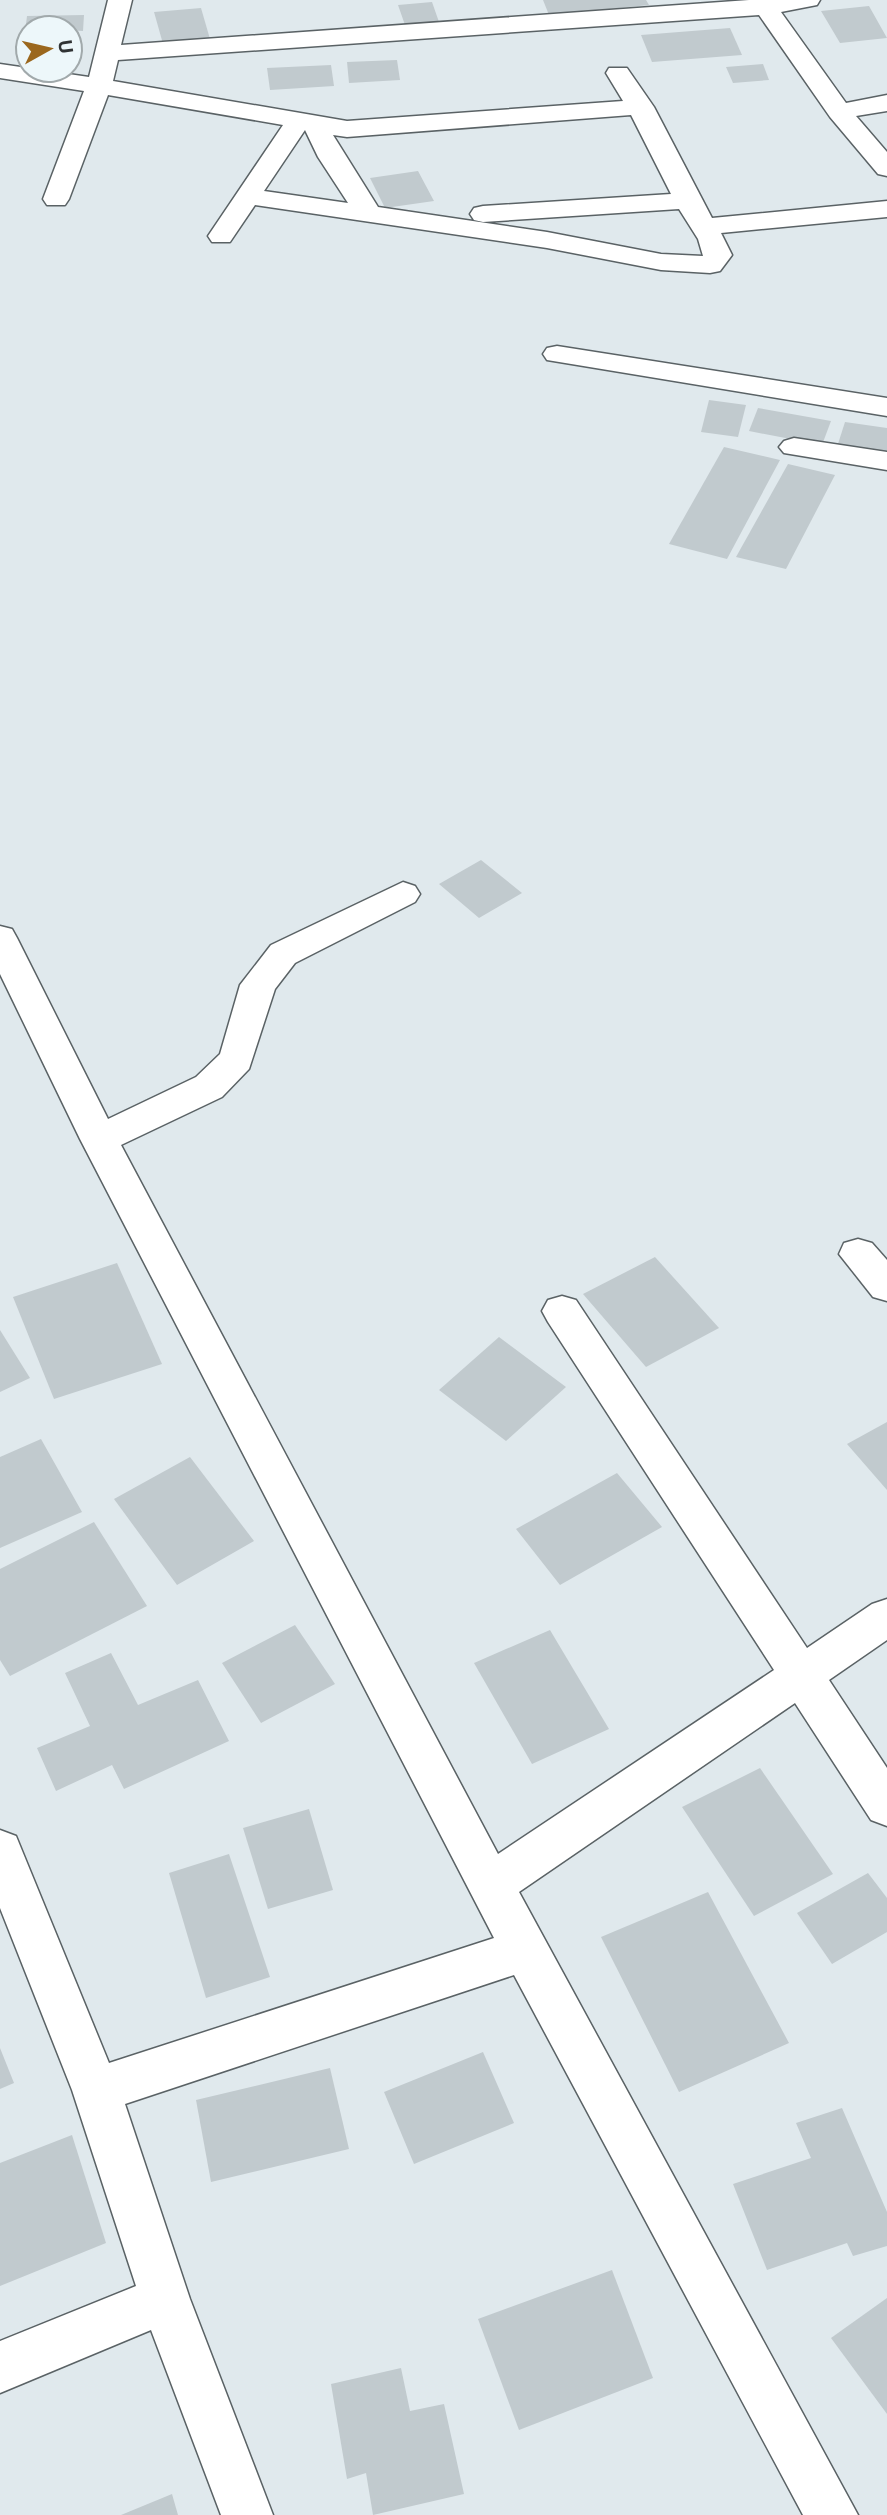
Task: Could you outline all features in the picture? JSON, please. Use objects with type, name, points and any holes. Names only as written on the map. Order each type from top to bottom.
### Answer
[{"type":"street","points":[[56,199],[99,86],[120,0]]},
{"type":"street","points":[[109,53],[455,20],[808,0]]},
{"type":"street","points":[[763,3],[839,112],[887,167]]},
{"type":"street","points":[[0,71],[262,112],[307,124],[346,129],[641,107]]},
{"type":"street","points":[[248,196],[366,211],[695,266],[710,265],[718,255],[705,227],[687,201],[641,107],[618,73]]},
{"type":"street","points":[[839,112],[887,103]]},
{"type":"street","points":[[222,236],[248,196],[307,124]]},
{"type":"street","points":[[307,124],[366,211]]},
{"type":"street","points":[[413,219],[687,201]]},
{"type":"street","points":[[705,227],[887,209]]},
{"type":"street","points":[[557,354],[887,407]]},
{"type":"street","points":[[794,447],[887,461]]},
{"type":"street","points":[[99,1139],[209,1087],[236,1060],[258,985],[283,954],[403,894]]},
{"type":"street","points":[[0,938],[99,1139],[525,1950],[832,2515]]},
{"type":"street","points":[[859,1254],[887,1286]]},
{"type":"street","points":[[562,1311],[887,1806]]},
{"type":"street","points":[[492,1884],[887,1617]]},
{"type":"street","points":[[0,1850],[96,2090],[165,2299],[247,2515]]},
{"type":"street","points":[[96,2090],[525,1950]]},
{"type":"street","points":[[0,2367],[165,2299]]},
{"type":"building","points":[[543,0],[646,0],[649,5],[549,15]]},
{"type":"building","points":[[432,2],[439,22],[405,25],[398,5]]},
{"type":"building","points":[[869,6],[887,38],[840,43],[821,11]]},
{"type":"building","points":[[201,8],[210,39],[163,44],[154,12]]},
{"type":"building","points":[[730,28],[742,55],[652,62],[641,35]]},
{"type":"building","points":[[397,60],[400,80],[349,83],[347,62]]},
{"type":"building","points":[[763,64],[769,80],[733,83],[726,67]]},
{"type":"building","points":[[331,65],[334,86],[270,90],[267,68]]},
{"type":"building","points":[[418,171],[434,201],[385,208],[370,178]]},
{"type":"building","points":[[709,400],[746,405],[738,437],[701,432]]},
{"type":"building","points":[[758,408],[831,421],[822,445],[749,431]]},
{"type":"building","points":[[845,422],[887,428],[887,455],[837,447]]},
{"type":"building","points":[[724,447],[780,460],[727,559],[669,544]]},
{"type":"building","points":[[788,464],[835,475],[786,569],[736,557]]},
{"type":"building","points":[[481,860],[522,893],[479,918],[439,884]]},
{"type":"building","points":[[655,1257],[719,1328],[646,1367],[583,1294]]},
{"type":"building","points":[[117,1263],[162,1364],[54,1399],[13,1297]]},
{"type":"building","points":[[0,1330],[30,1378],[0,1392]]},
{"type":"building","points":[[499,1337],[566,1387],[506,1441],[439,1390]]},
{"type":"building","points":[[887,1422],[887,1490],[847,1444]]},
{"type":"building","points":[[41,1439],[82,1512],[0,1548],[0,1457]]},
{"type":"building","points":[[190,1457],[254,1541],[177,1585],[114,1499]]},
{"type":"building","points":[[617,1473],[662,1527],[560,1585],[516,1529]]},
{"type":"building","points":[[94,1522],[147,1606],[10,1676],[0,1660],[0,1569]]},
{"type":"building","points":[[295,1625],[335,1684],[261,1723],[222,1663]]},
{"type":"building","points":[[550,1630],[609,1729],[532,1764],[474,1663]]},
{"type":"building","points":[[111,1653],[138,1705],[198,1680],[229,1741],[124,1789],[112,1765],[56,1791],[37,1748],[90,1726],[65,1673]]},
{"type":"building","points":[[760,1768],[833,1874],[754,1916],[682,1807]]},
{"type":"building","points":[[309,1809],[333,1890],[268,1909],[243,1828]]},
{"type":"building","points":[[229,1854],[270,1977],[206,1998],[169,1873]]},
{"type":"building","points":[[868,1873],[887,1898],[887,1932],[832,1964],[797,1913]]},
{"type":"building","points":[[708,1892],[789,2043],[679,2092],[601,1937]]},
{"type":"building","points":[[0,2048],[14,2083],[0,2089]]},
{"type":"building","points":[[483,2052],[514,2123],[414,2164],[384,2092]]},
{"type":"building","points":[[330,2068],[349,2149],[211,2182],[196,2100]]},
{"type":"building","points":[[842,2108],[887,2212],[887,2246],[853,2256],[847,2243],[767,2270],[733,2184],[811,2158],[796,2123]]},
{"type":"building","points":[[72,2135],[106,2243],[0,2286],[0,2163]]},
{"type":"building","points":[[612,2270],[653,2378],[519,2430],[478,2319]]},
{"type":"building","points":[[887,2298],[887,2414],[831,2338]]},
{"type":"building","points":[[401,2368],[410,2411],[444,2404],[464,2494],[373,2515],[366,2473],[347,2479],[331,2384]]},
{"type":"building","points":[[172,2494],[178,2515],[121,2515]]}]
